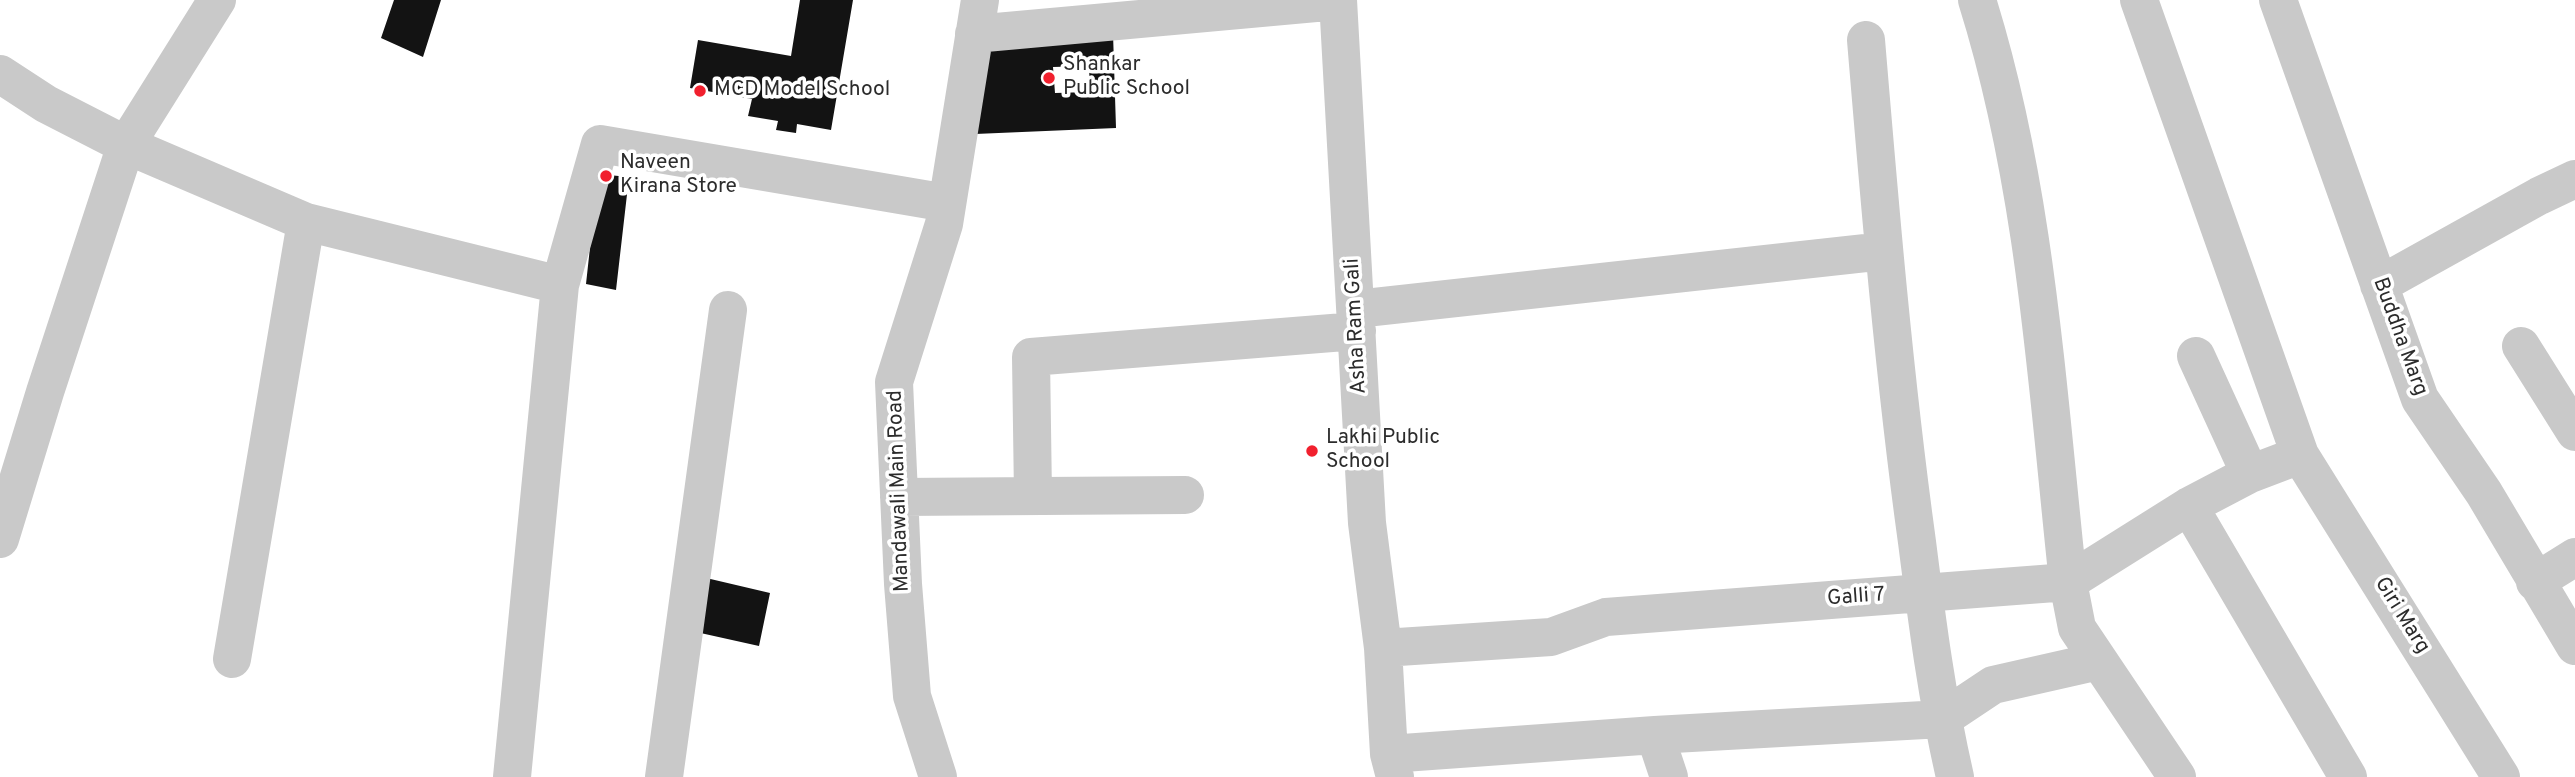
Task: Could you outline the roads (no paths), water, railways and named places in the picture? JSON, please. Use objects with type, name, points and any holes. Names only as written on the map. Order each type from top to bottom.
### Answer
[{"type":"street","points":[[0,539],[126,145],[218,0]]},
{"type":"street","points":[[1977,0],[1993,51],[2030,234],[2068,582],[2077,628],[2176,777]]},
{"type":"street","name":"Giri Marg","points":[[2139,0],[2300,455],[2501,777]]},
{"type":"street","name":"Buddha Marg","points":[[2278,0],[2420,399],[2484,494],[2575,646]]},
{"type":"street","points":[[977,17],[1338,1]]},
{"type":"street","name":"Asha Ram Gali","points":[[1338,1],[1367,523],[1383,648],[1391,771]]},
{"type":"street","name":"Mandawali Main Road","points":[[938,777],[912,696],[903,584],[894,382],[944,224],[977,17]]},
{"type":"street","points":[[1866,40],[1884,251],[1910,488],[1941,719],[1955,777]]},
{"type":"street","points":[[0,74],[46,104],[126,145],[306,222],[560,285]]},
{"type":"street","points":[[512,777],[560,285],[600,144],[947,204]]},
{"type":"street","points":[[2379,285],[2539,196],[2575,179]]},
{"type":"street","points":[[232,659],[306,222]]},
{"type":"street","points":[[1033,496],[1031,357],[1357,320],[1884,251]]},
{"type":"street","points":[[664,777],[728,310]]},
{"type":"street","points":[[2521,346],[2575,432]]},
{"type":"street","points":[[2196,356],[2250,474]]},
{"type":"street","name":"Galli 7","points":[[1383,648],[1551,637],[1606,617],[2068,582],[2189,506],[2250,474],[2300,455]]},
{"type":"street","points":[[899,497],[1185,495]]},
{"type":"street","points":[[2189,506],[2348,777]]},
{"type":"street","points":[[2535,582],[2575,557]]},
{"type":"street","points":[[1391,771],[1656,735],[1941,719],[1993,685],[2099,661]]},
{"type":"street","points":[[1656,735],[1670,777]]},
{"type":"place","name":"Shankar Public School","points":[[1049,78]]},
{"type":"place","name":"MCD Model School","points":[[700,91]]},
{"type":"place","name":"Naveen Kirana Store","points":[[606,176]]},
{"type":"place","name":"Lakhi Public School","points":[[1312,451]]}]
